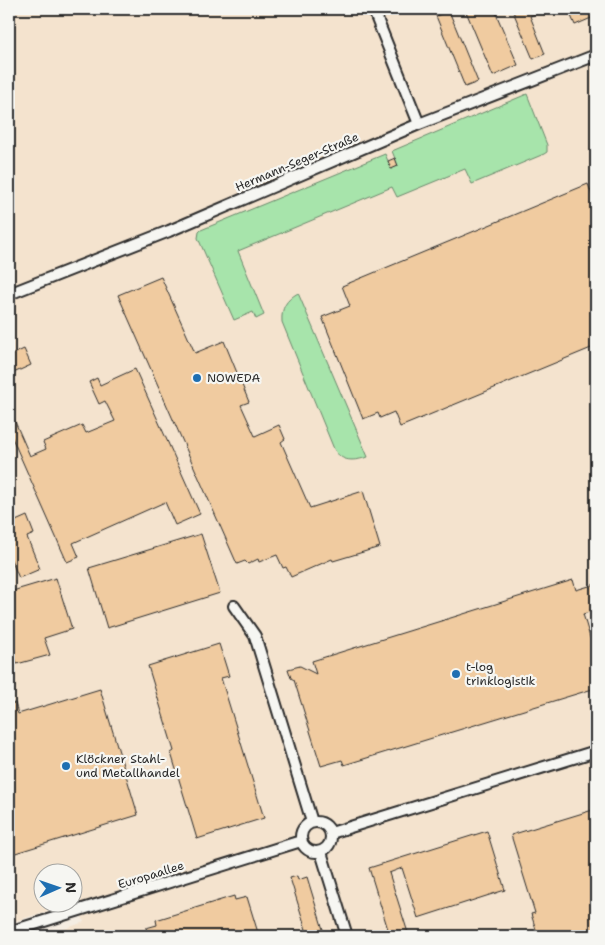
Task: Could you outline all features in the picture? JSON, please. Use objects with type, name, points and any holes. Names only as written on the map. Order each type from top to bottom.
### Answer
[{"type":"street","points":[[373,9],[419,124]]},
{"type":"street","name":"Hermann-Seger-Straße","points":[[9,294],[169,230],[419,124],[596,55]]},
{"type":"street","points":[[234,606],[255,636],[312,822]]},
{"type":"street","points":[[331,832],[596,750]]},
{"type":"street","points":[[312,822],[324,823],[331,832],[330,844],[321,852],[309,851],[303,846],[301,841],[302,830],[307,824],[312,822]]},
{"type":"street","name":"Europaallee","points":[[9,932],[301,841]]},
{"type":"street","points":[[321,852],[347,936]]},
{"type":"shaded area","points":[[9,9],[596,9],[596,936],[44,936],[84,922],[80,912],[82,862],[32,862],[32,912],[45,912],[9,923]]},
{"type":"green space","points":[[527,94],[547,145],[547,152],[472,184],[465,169],[397,197],[392,187],[238,251],[264,315],[256,319],[253,312],[234,320],[198,238],[201,230],[385,154],[391,168],[398,166],[392,151]]},
{"type":"green space","points":[[298,293],[368,457],[349,460],[341,457],[334,449],[282,322],[282,313],[285,305]]},
{"type":"building","points":[[465,9],[494,9],[518,65],[493,76]]},
{"type":"building","points":[[512,9],[548,9],[530,16],[545,54],[533,59]]},
{"type":"building","points":[[568,9],[596,9],[596,16],[575,25]]},
{"type":"building","points":[[449,11],[478,82],[465,87],[436,16]]},
{"type":"building","points":[[395,158],[398,166],[391,169],[388,161]]},
{"type":"building","points":[[588,184],[596,205],[596,346],[400,427],[394,412],[380,418],[378,413],[363,419],[322,317],[350,306],[342,286]]},
{"type":"building","points":[[161,277],[195,353],[224,341],[249,402],[241,405],[255,436],[279,425],[285,439],[281,442],[310,508],[363,491],[380,547],[333,561],[332,559],[291,577],[286,567],[283,568],[277,555],[259,562],[258,559],[248,564],[245,561],[237,564],[118,295]]},
{"type":"building","points":[[24,349],[31,365],[9,375],[9,356]]},
{"type":"building","points":[[135,369],[200,514],[175,525],[165,502],[73,543],[79,557],[67,562],[9,431],[9,408],[30,456],[46,449],[43,442],[82,425],[86,433],[115,421],[105,401],[99,404],[89,382],[97,378],[100,385]]},
{"type":"building","points":[[27,516],[34,534],[27,537],[40,569],[19,578],[9,555],[9,524]]},
{"type":"building","points":[[201,534],[220,593],[107,628],[89,568]]},
{"type":"building","points":[[56,578],[72,629],[44,638],[50,655],[17,664],[12,648],[9,649],[9,592]]},
{"type":"building","name":"t-log trinklogistik","points":[[573,580],[576,590],[596,584],[596,610],[583,614],[594,651],[596,650],[596,688],[344,765],[342,760],[321,766],[294,680],[291,678],[288,669],[300,666],[316,674],[312,661]]},
{"type":"building","points":[[219,644],[229,676],[221,678],[264,818],[197,839],[171,753],[174,751],[148,666]]},
{"type":"building","name":"Klöckner Stahl- und Metallhandel","points":[[100,689],[138,815],[9,855],[9,704],[15,703],[18,714]]},
{"type":"building","points":[[596,809],[596,936],[538,936],[531,914],[535,913],[511,835]]},
{"type":"building","points":[[487,831],[505,890],[418,918],[402,868],[389,873],[409,936],[390,936],[369,868]]},
{"type":"building","points":[[297,876],[298,880],[307,877],[325,936],[308,936],[290,878]]},
{"type":"building","points":[[234,896],[235,900],[247,897],[259,936],[148,936],[146,928],[157,925],[156,920]]},
{"type":"place","name":"NOWEDA","points":[[197,378]]},
{"type":"place","name":"t-log trinklogistik","points":[[456,674]]},
{"type":"place","name":"Klöckner Stahl- und Metallhandel","points":[[66,766]]}]
